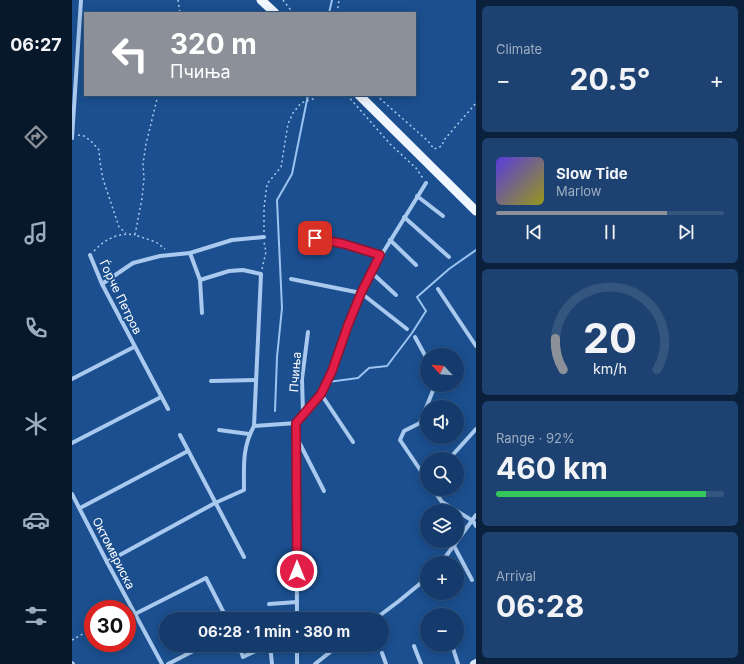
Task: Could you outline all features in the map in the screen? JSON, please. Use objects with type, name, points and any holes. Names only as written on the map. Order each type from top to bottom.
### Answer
[{"type":"main road","points":[[261,0],[274,12]]},
{"type":"main road","points":[[360,96],[476,211]]},
{"type":"street","points":[[72,136],[81,0]]},
{"type":"street","name":"Пчиња","points":[[296,423],[321,394],[332,371],[348,325],[371,272],[380,255],[426,183]]},
{"type":"street","points":[[417,196],[443,216]]},
{"type":"street","points":[[404,217],[450,257]]},
{"type":"street","points":[[301,234],[344,244],[380,255]]},
{"type":"street","points":[[102,284],[133,263],[160,256],[190,253],[232,240],[264,237]]},
{"type":"street","points":[[390,240],[416,265]]},
{"type":"street","points":[[190,253],[200,280],[202,313]]},
{"type":"street","name":"Ѓорче Петров","points":[[90,255],[102,284],[168,409]]},
{"type":"street","points":[[107,562],[216,503],[244,490],[244,450],[254,426],[261,274],[243,270],[229,271],[200,280]]},
{"type":"street","points":[[371,272],[396,295]]},
{"type":"street","points":[[292,280],[361,293],[407,329]]},
{"type":"street","points":[[438,289],[476,346]]},
{"type":"street","name":"Пчиња","points":[[303,414],[302,379],[308,332]]},
{"type":"street","points":[[415,337],[421,348]]},
{"type":"street","name":"Ѓорче Петров","points":[[72,378],[134,347]]},
{"type":"street","points":[[211,381],[256,380]]},
{"type":"street","points":[[420,470],[400,440],[404,431],[420,423],[432,392]]},
{"type":"street","points":[[321,394],[353,442]]},
{"type":"street","points":[[72,443],[161,397]]},
{"type":"street","points":[[254,426],[296,423],[297,612]]},
{"type":"street","points":[[455,452],[476,429]]},
{"type":"street","points":[[219,430],[250,434]]},
{"type":"street","points":[[180,435],[244,557]]},
{"type":"street","points":[[296,435],[324,491]]},
{"type":"street","points":[[80,508],[188,451]]},
{"type":"street","name":"Октомвриска","points":[[72,494],[127,600]]},
{"type":"street","points":[[438,496],[442,502],[473,521],[476,526]]},
{"type":"street","points":[[464,533],[476,515]]},
{"type":"street","points":[[446,556],[452,548]]},
{"type":"street","points":[[455,548],[472,580]]},
{"type":"street","points":[[136,613],[206,578],[223,612]]},
{"type":"street","points":[[384,612],[420,584]]},
{"type":"street","points":[[270,604],[298,602]]},
{"type":"street","name":"Октомвриска","points":[[136,618],[162,664]]},
{"type":"street","points":[[414,646],[421,664]]},
{"type":"street","points":[[168,664],[191,652]]},
{"type":"street","points":[[241,652],[243,657],[254,652]]},
{"type":"street","points":[[270,652],[272,664]]},
{"type":"street","points":[[297,652],[297,664]]},
{"type":"street","points":[[315,664],[330,652]]},
{"type":"street","points":[[454,652],[458,664]]},
{"type":"street","points":[[382,653],[386,664]]},
{"type":"path","points":[[178,0],[180,12]]},
{"type":"path","points":[[283,0],[292,12]]},
{"type":"path","points":[[337,12],[339,0]]},
{"type":"path","points":[[135,235],[142,198],[144,179],[143,164],[146,144],[158,96]]},
{"type":"path","points":[[261,274],[266,252],[264,237],[264,208],[267,184],[281,167],[288,124],[293,113],[301,103],[314,98],[315,96]]},
{"type":"path","points":[[348,96],[390,144],[416,168],[426,183]]},
{"type":"path","points":[[377,96],[428,140],[434,149],[442,146],[444,140],[476,103]]},
{"type":"path","points":[[72,136],[84,136],[91,140],[99,150],[103,179],[119,227],[126,233],[156,242],[174,255]]},
{"type":"path","points":[[90,255],[101,243],[126,233]]},
{"type":"path","points":[[72,640],[84,633]]},
{"type":"waterway","points":[[329,12],[332,0]]},
{"type":"waterway","points":[[275,411],[277,357],[282,308],[277,200],[292,174],[308,96]]},
{"type":"waterway","points":[[328,382],[358,378],[369,368],[387,366],[412,333],[426,311],[417,297],[449,269],[476,250]]},
{"type":"route","points":[[297,571],[296,423],[309,406],[321,394],[332,371],[361,293],[380,255],[344,244],[315,238]]}]
